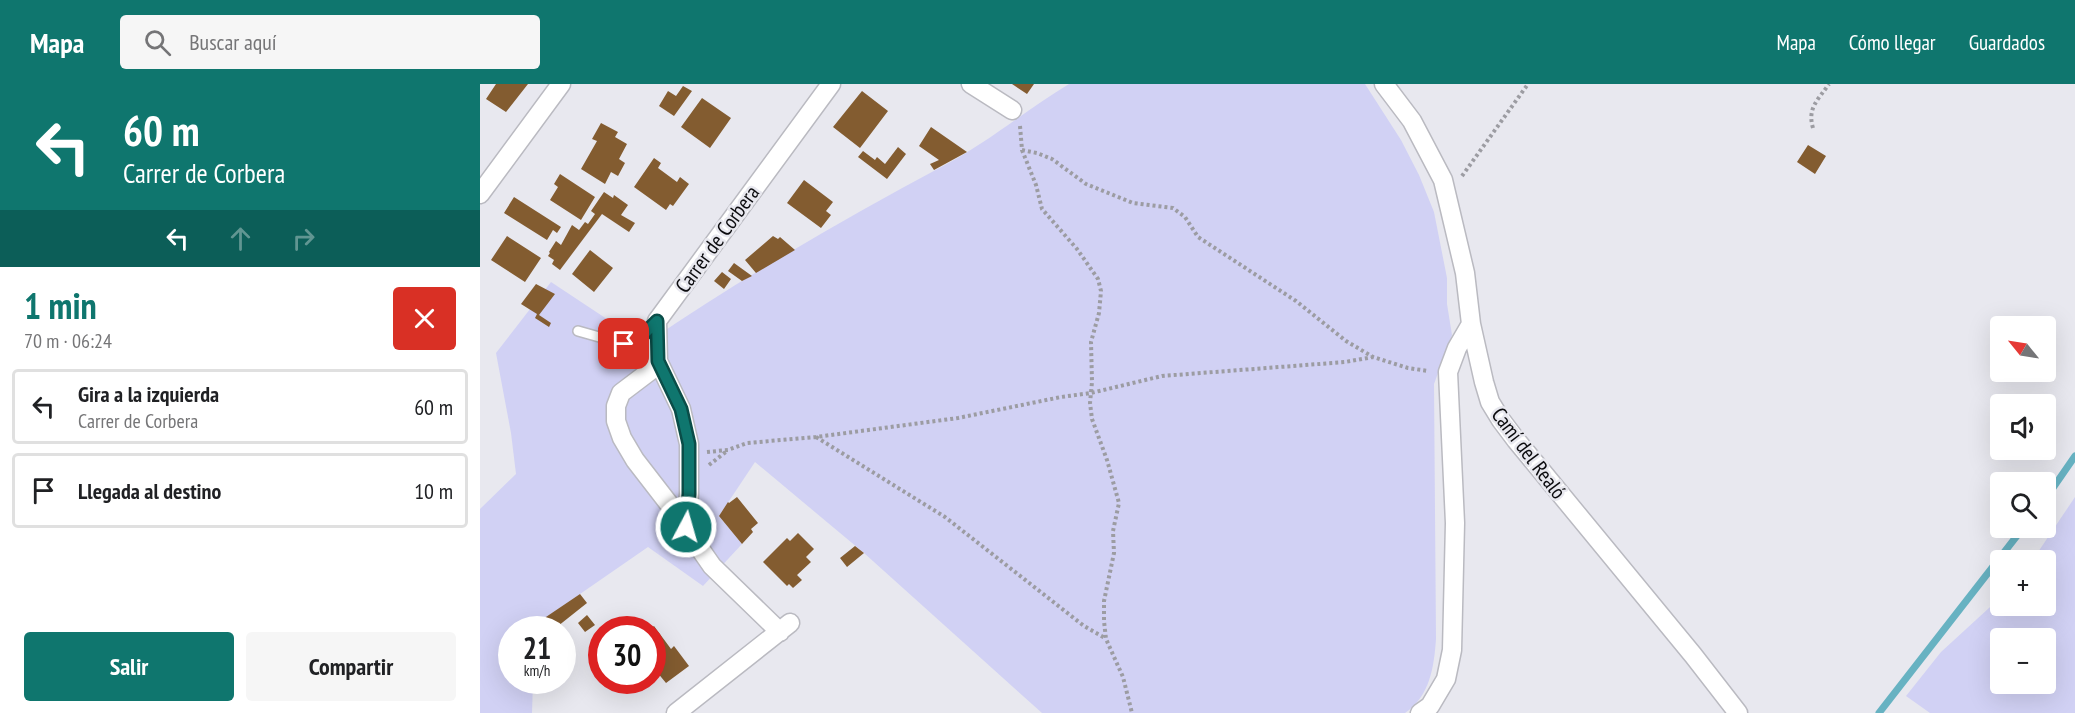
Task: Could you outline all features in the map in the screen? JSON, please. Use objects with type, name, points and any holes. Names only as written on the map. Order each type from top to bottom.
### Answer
[{"type":"street","points":[[480,194],[561,84]]},
{"type":"street","name":"Carrer de Corbera","points":[[657,321],[831,84]]},
{"type":"street","points":[[971,84],[1012,110]]},
{"type":"street","name":"Camí del Realó","points":[[1383,84],[1412,121],[1443,180],[1465,273],[1471,324],[1490,402],[1501,420],[1738,713]]},
{"type":"street","points":[[657,321],[658,361],[681,409],[687,428],[690,462],[686,527]]},
{"type":"street","points":[[1420,713],[1430,706],[1446,679],[1452,650],[1455,524],[1448,372],[1457,348],[1471,324]]},
{"type":"street","points":[[658,361],[654,368],[621,393],[615,406],[616,421],[622,438],[635,460],[686,527],[712,566],[785,627],[676,713]]},
{"type":"lane","name":"Carrer de Corbera","points":[[578,331],[624,344],[636,342],[657,321]]},
{"type":"path","points":[[1443,180],[1462,176],[1528,84]]},
{"type":"path","points":[[1813,128],[1810,117],[1813,106],[1829,84]]},
{"type":"path","points":[[1012,110],[1021,129],[1022,150],[1036,185],[1042,209],[1077,249],[1098,279],[1101,291],[1099,313],[1091,342],[1092,419],[1119,503],[1113,531],[1114,552],[1104,601],[1106,639],[1124,677],[1132,713]]},
{"type":"path","points":[[1022,150],[1052,159],[1086,184],[1132,202],[1160,204],[1173,208],[1185,217],[1198,237],[1296,301],[1346,341],[1373,357],[1408,368],[1448,372]]},
{"type":"path","points":[[728,450],[747,442],[816,437],[958,418],[1091,393],[1162,376],[1345,362],[1373,357]]},
{"type":"path","points":[[816,437],[945,517],[1084,626],[1106,639]]},
{"type":"shaded area","points":[[1069,84],[1365,84],[1401,140],[1434,212],[1447,278],[1447,304],[1452,335],[1434,384],[1435,650],[1429,680],[1413,706],[1405,713],[1042,713],[864,553],[755,462],[719,516],[742,544],[703,586],[648,547],[548,616],[498,616],[498,694],[533,694],[532,713],[480,713],[480,509],[516,474],[496,353],[551,282],[628,333],[630,330],[648,342],[793,250],[959,157]]},
{"type":"shaded area","points":[[2075,497],[2075,713],[1930,713],[1906,696],[1941,652],[1990,607],[1990,616],[2056,616],[2056,550],[2039,550],[2047,538],[2056,538],[2056,525]]},
{"type":"building","points":[[496,84],[528,84],[506,112],[486,99]]},
{"type":"building","points":[[1012,84],[1034,84],[1027,94]]},
{"type":"building","points":[[683,86],[692,91],[674,116],[659,106],[668,91],[676,96]]},
{"type":"building","points":[[862,91],[888,111],[860,148],[833,127]]},
{"type":"building","points":[[702,98],[731,118],[710,148],[681,127]]},
{"type":"building","points":[[601,123],[618,132],[615,137],[627,144],[619,159],[625,163],[618,176],[611,172],[605,184],[581,169],[597,141],[592,139]]},
{"type":"building","points":[[931,127],[967,152],[934,170],[930,164],[939,160],[919,146]]},
{"type":"building","points":[[1808,145],[1826,156],[1815,174],[1797,162]]},
{"type":"building","points":[[898,147],[906,154],[887,179],[858,157],[863,151],[875,160],[877,157],[885,164]]},
{"type":"building","points":[[654,158],[661,163],[658,168],[677,182],[680,177],[689,184],[673,206],[670,204],[666,210],[634,187]]},
{"type":"building","points":[[560,174],[595,197],[581,220],[550,200],[558,187],[554,184]]},
{"type":"building","points":[[804,180],[833,202],[826,211],[831,215],[821,228],[787,203]]},
{"type":"building","points":[[604,192],[613,198],[614,195],[628,205],[621,215],[635,223],[629,232],[602,214],[560,270],[552,264],[554,260],[548,256],[549,252],[556,241],[561,245],[572,225],[579,230],[585,222],[588,224],[595,214],[591,211]]},
{"type":"building","points":[[514,197],[561,227],[557,233],[553,230],[547,240],[504,213]]},
{"type":"building","points":[[507,236],[541,258],[525,282],[491,260]]},
{"type":"building","points":[[773,236],[778,239],[780,237],[795,250],[756,273],[745,260]]},
{"type":"building","points":[[590,250],[613,268],[594,292],[572,274]]},
{"type":"building","points":[[734,263],[752,276],[742,281],[728,271]]},
{"type":"building","points":[[722,272],[731,279],[724,289],[714,281]]},
{"type":"building","points":[[536,284],[555,294],[539,315],[551,323],[549,327],[535,318],[537,314],[521,304]]},
{"type":"building","points":[[737,497],[758,523],[751,529],[753,532],[742,544],[719,516],[728,502]]},
{"type":"building","points":[[798,533],[814,549],[806,557],[811,562],[797,575],[802,580],[793,588],[789,584],[787,586],[763,562],[787,538],[790,541]]},
{"type":"building","points":[[855,546],[864,553],[847,567],[840,558]]},
{"type":"building","points":[[580,594],[587,603],[571,616],[547,616]]},
{"type":"building","points":[[587,615],[588,630],[585,632],[578,623]]},
{"type":"building","points":[[666,642],[671,649],[674,646],[689,666],[666,683]]},
{"type":"waterway","points":[[2056,484],[2075,456]]},
{"type":"waterway","points":[[1879,713],[2015,538]]},
{"type":"route","points":[[624,344],[636,342],[657,321],[658,361],[681,409],[687,428],[690,462],[686,527]]}]
